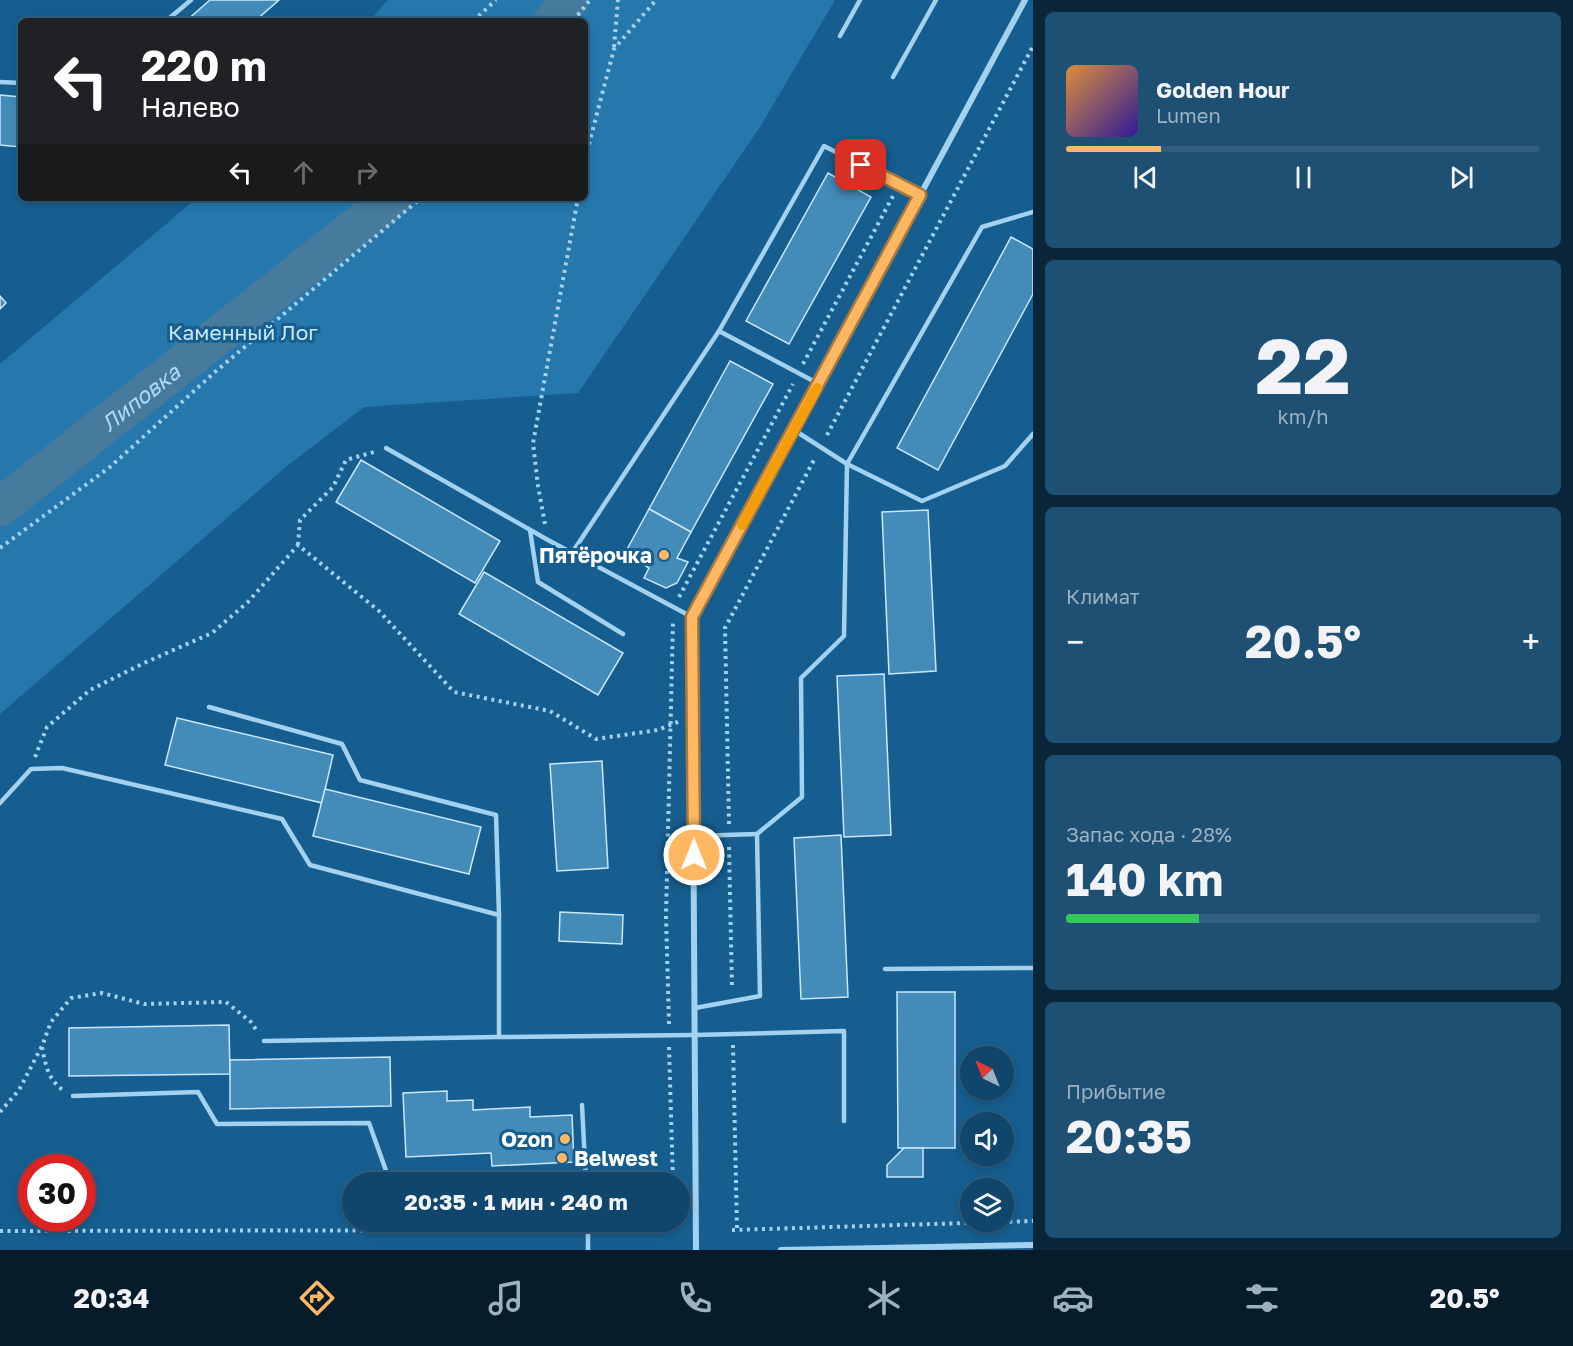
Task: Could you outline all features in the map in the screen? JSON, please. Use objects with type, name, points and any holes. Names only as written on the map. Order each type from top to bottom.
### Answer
[{"type":"street","points":[[696,1250],[692,617],[1025,0]]},
{"type":"street","points":[[781,1250],[1033,1245]]},
{"type":"lane","points":[[169,18],[190,0]]},
{"type":"lane","points":[[840,36],[860,0]]},
{"type":"lane","points":[[893,77],[936,0]]},
{"type":"lane","points":[[0,82],[18,83]]},
{"type":"lane","points":[[572,553],[719,331],[824,146],[920,195]]},
{"type":"lane","points":[[694,836],[757,834],[802,797],[801,678],[844,636],[847,464],[982,227],[1033,213]]},
{"type":"lane","points":[[719,331],[819,384]]},
{"type":"lane","points":[[794,430],[847,464],[922,501],[1005,466],[1033,434]]},
{"type":"lane","points":[[386,448],[548,540],[692,617]]},
{"type":"lane","points":[[530,530],[538,582],[623,634]]},
{"type":"lane","points":[[209,707],[342,744],[360,780],[496,815],[500,915],[499,1037]]},
{"type":"lane","points":[[0,803],[30,769],[62,768],[282,819],[310,865],[500,915]]},
{"type":"lane","points":[[695,1008],[760,996],[757,834]]},
{"type":"lane","points":[[885,969],[1033,968]]},
{"type":"lane","points":[[264,1041],[733,1035],[844,1031],[844,1122]]},
{"type":"lane","points":[[73,1096],[198,1092],[217,1124],[369,1123],[386,1172]]},
{"type":"lane","points":[[582,1105],[585,1172]]},
{"type":"lane","points":[[588,1232],[588,1250]]},
{"type":"path","points":[[476,18],[496,0]]},
{"type":"path","points":[[575,18],[590,0]]},
{"type":"path","points":[[588,148],[614,49],[618,0]]},
{"type":"path","points":[[614,49],[656,0]]},
{"type":"path","points":[[732,1001],[725,628],[1033,46]]},
{"type":"path","points":[[673,1172],[666,916],[674,607],[899,185]]},
{"type":"path","points":[[0,548],[110,467],[215,372],[418,201]]},
{"type":"path","points":[[548,540],[533,442],[577,201]]},
{"type":"path","points":[[30,769],[47,727],[90,690],[212,633],[248,602],[298,545],[300,520],[333,487],[346,460],[386,448]]},
{"type":"path","points":[[298,545],[379,611],[454,692],[550,711],[596,740],[658,730],[693,716]]},
{"type":"path","points":[[0,1112],[19,1090],[42,1046],[51,1022],[71,998],[102,993],[144,1004],[226,1002],[251,1022],[264,1041]]},
{"type":"path","points":[[733,1035],[737,1230]]},
{"type":"path","points":[[42,1046],[46,1068],[57,1086],[73,1096]]},
{"type":"path","points":[[732,1230],[1033,1221]]},
{"type":"path","points":[[0,1231],[342,1230]]},
{"type":"green space","name":"Каменный Лог","points":[[388,0],[835,0],[760,127],[578,393],[364,407],[287,466],[0,714],[0,364],[193,201],[588,201],[588,18],[372,18]]},
{"type":"building","points":[[210,0],[279,0],[258,18],[189,18]]},
{"type":"building","points":[[0,95],[18,97],[18,147],[0,145]]},
{"type":"building","points":[[828,173],[871,197],[789,344],[746,321]]},
{"type":"building","points":[[1011,237],[1033,249],[1033,294],[938,470],[897,448]]},
{"type":"building","points":[[0,296],[6,303],[0,309]]},
{"type":"building","points":[[730,361],[773,384],[691,532],[649,509]]},
{"type":"building","points":[[361,460],[500,541],[475,583],[336,502]]},
{"type":"building","points":[[649,509],[691,532],[677,558],[688,562],[677,583],[666,588],[644,578],[649,568],[625,553]]},
{"type":"building","points":[[928,510],[936,671],[889,674],[882,512]]},
{"type":"building","points":[[484,572],[623,653],[598,695],[459,614]]},
{"type":"building","points":[[884,674],[891,835],[844,837],[837,676]]},
{"type":"building","points":[[177,718],[333,755],[322,803],[165,765]]},
{"type":"building","points":[[602,761],[608,868],[557,871],[550,764]]},
{"type":"building","points":[[325,789],[481,827],[469,874],[313,836]]},
{"type":"building","points":[[841,835],[848,997],[801,999],[794,838]]},
{"type":"building","points":[[560,912],[623,915],[622,944],[559,941]]},
{"type":"building","points":[[897,992],[955,992],[955,1148],[898,1148]]},
{"type":"building","points":[[229,1025],[230,1074],[69,1076],[69,1028]]},
{"type":"building","points":[[390,1057],[391,1106],[230,1109],[230,1060]]},
{"type":"building","points":[[447,1091],[447,1101],[473,1100],[473,1110],[530,1107],[530,1117],[572,1115],[574,1162],[492,1166],[491,1153],[406,1157],[403,1093]]},
{"type":"building","points":[[904,1148],[923,1148],[923,1177],[887,1177],[887,1165]]},
{"type":"waterway","name":"Липовка","points":[[555,18],[569,0]]},
{"type":"waterway","name":"Липовка","points":[[0,507],[389,201]]},
{"type":"slow traffic","points":[[742,525],[817,388]]},
{"type":"place","name":"Пятёрочка","points":[[664,555]]},
{"type":"place","name":"Ozon","points":[[565,1139]]},
{"type":"place","name":"Belwest","points":[[562,1158]]},
{"type":"route","points":[[694,855],[692,617],[920,195],[861,165]]}]
